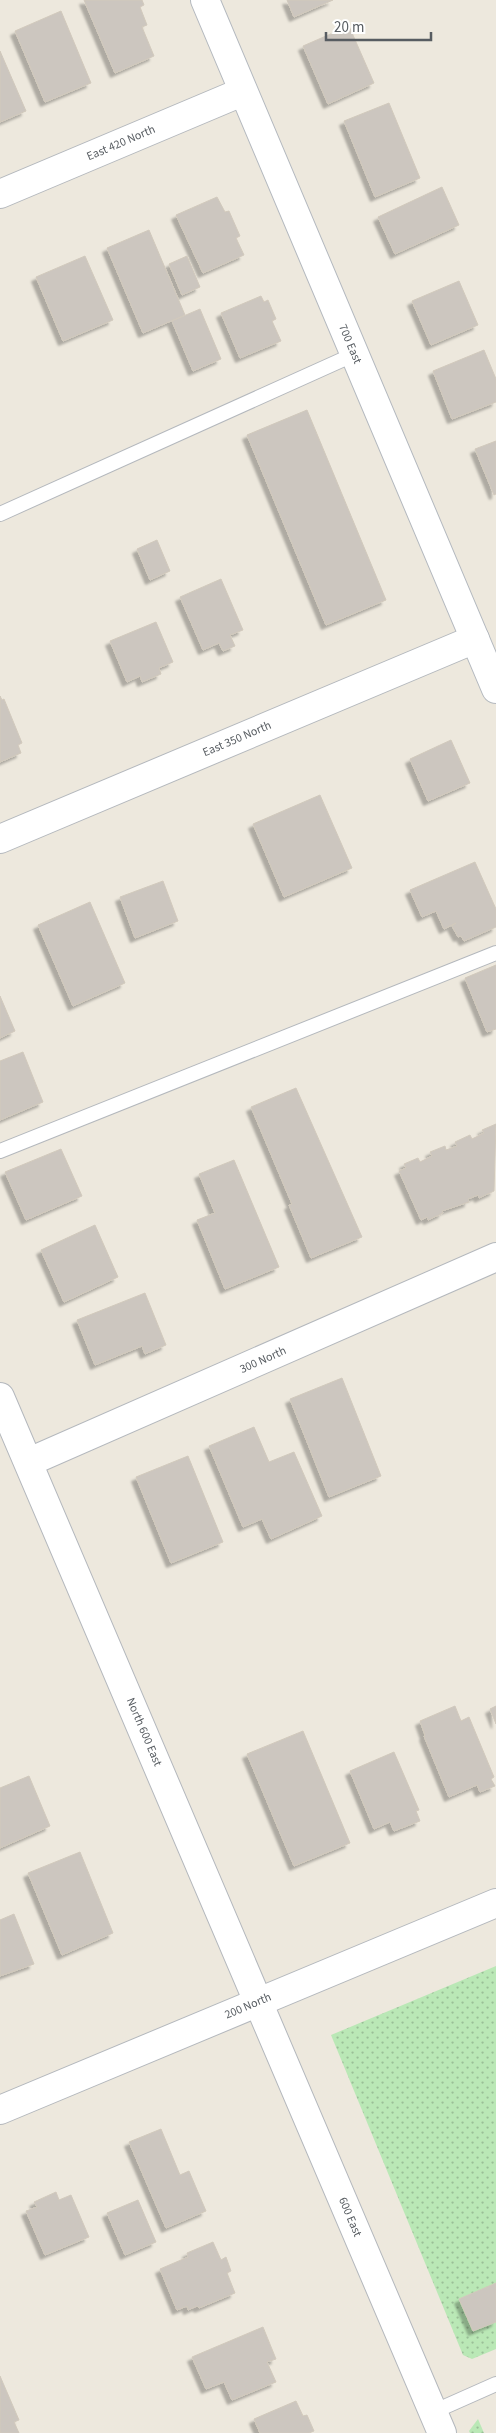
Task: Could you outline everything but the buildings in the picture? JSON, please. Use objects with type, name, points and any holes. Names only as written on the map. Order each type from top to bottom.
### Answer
[{"type":"street","name":"700 East","points":[[205,0],[242,92],[496,689]]},
{"type":"street","name":"East 420 North","points":[[0,194],[242,92]]},
{"type":"street","name":"East 350 North","points":[[0,839],[475,638]]},
{"type":"street","name":"300 North","points":[[29,1462],[496,1257]]},
{"type":"street","name":"North 600 East","points":[[0,1397],[259,2001]]},
{"type":"street","name":"200 North","points":[[0,2110],[496,1903]]},
{"type":"street","name":"600 East","points":[[259,2001],[437,2422]]},
{"type":"lane","points":[[0,514],[355,354]]},
{"type":"lane","points":[[0,1151],[496,953]]},
{"type":"lane","points":[[437,2422],[496,2384]]},
{"type":"green space","points":[[496,1966],[496,2349],[472,2359],[463,2355],[331,2035]]},
{"type":"green space","points":[[478,2419],[484,2433],[470,2433],[469,2431]]}]
